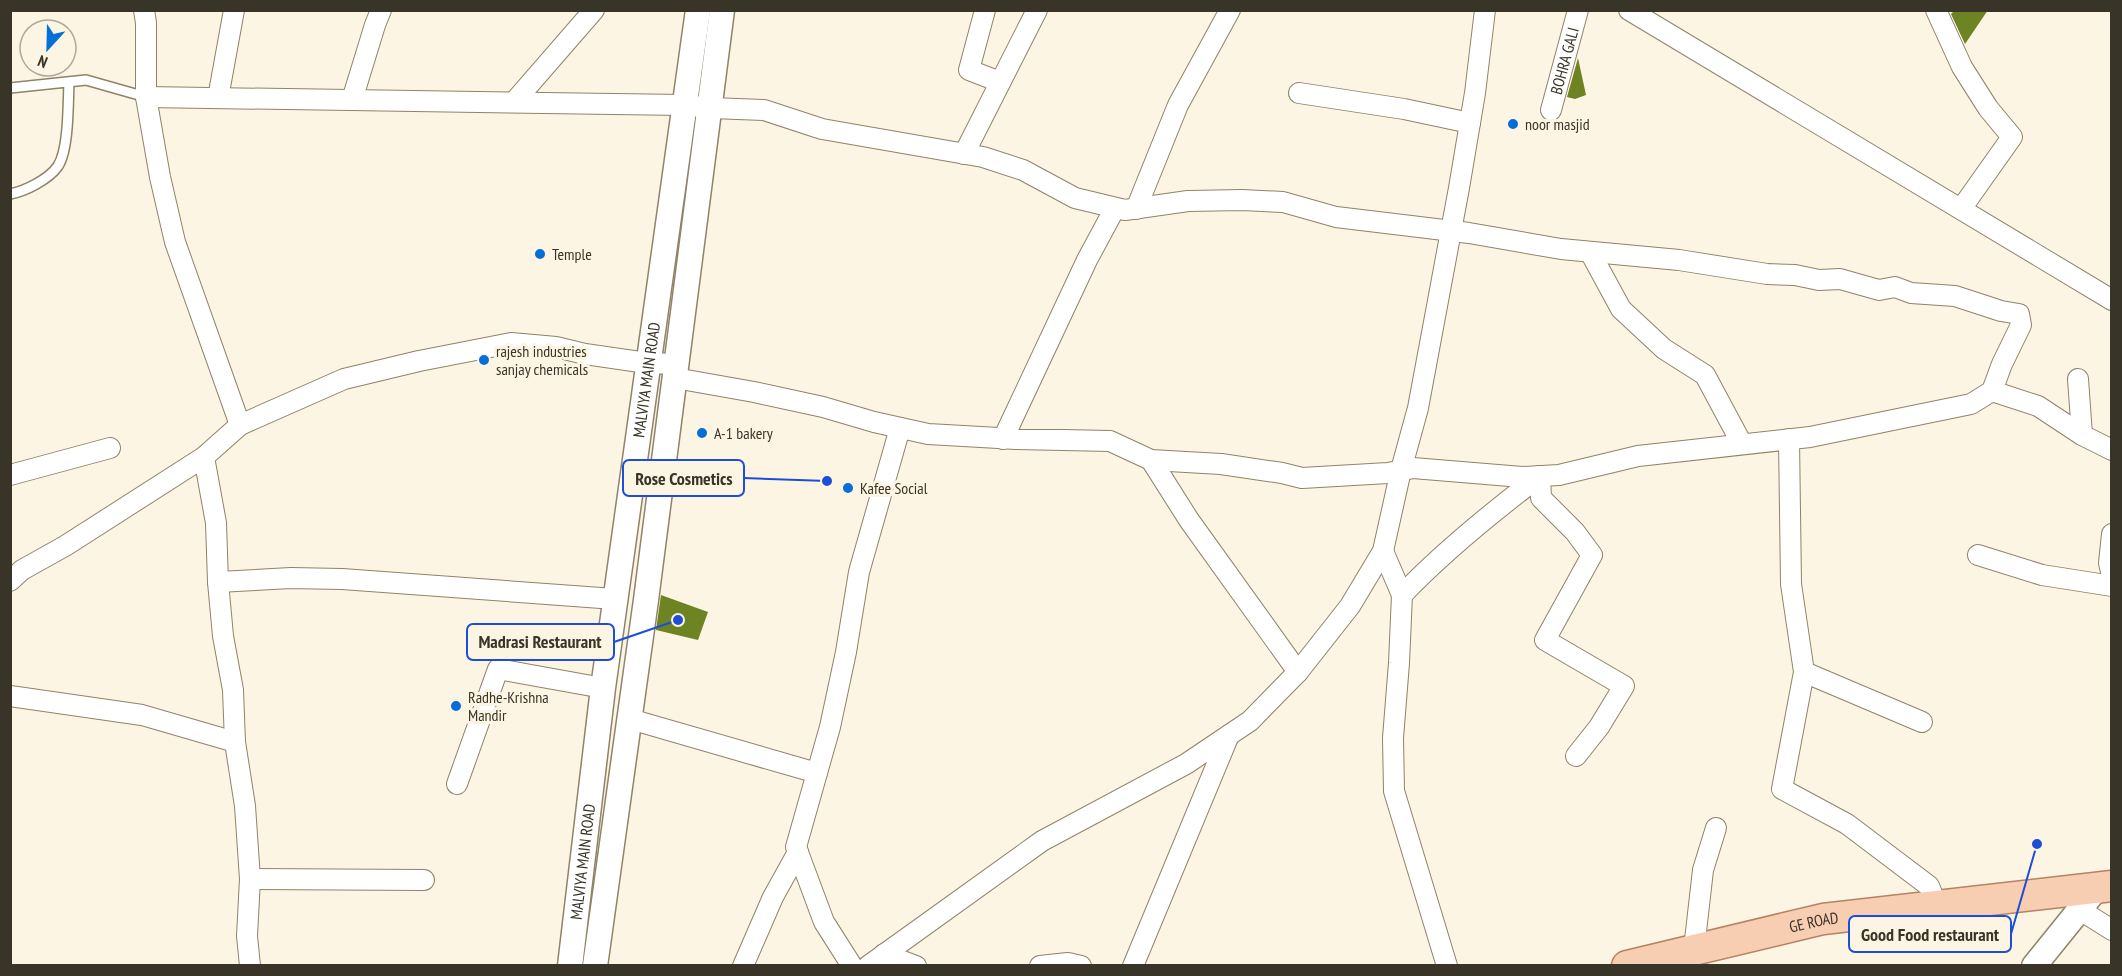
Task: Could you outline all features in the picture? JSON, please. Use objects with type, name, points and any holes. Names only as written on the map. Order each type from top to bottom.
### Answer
[{"type":"main road","name":"GE ROAD","points":[[1627,966],[1691,958],[1823,919],[1937,906],[2097,898]]},
{"type":"main road","points":[[1691,958],[1820,934],[2097,898]]},
{"type":"street","points":[[144,10],[146,97],[160,177],[175,242],[240,425]]},
{"type":"street","points":[[218,98],[234,10]]},
{"type":"street","points":[[352,100],[381,10]]},
{"type":"street","points":[[514,102],[594,10]]},
{"type":"street","name":"MALVIYA MAIN ROAD","points":[[570,966],[603,688],[698,10]]},
{"type":"street","name":"MALVIYA MAIN ROAD","points":[[596,966],[711,108],[722,10]]},
{"type":"street","points":[[985,10],[969,70],[1000,82]]},
{"type":"street","points":[[964,153],[1037,10]]},
{"type":"street","points":[[1136,208],[1178,105],[1230,10]]},
{"type":"street","points":[[876,960],[1042,840],[1186,764],[1250,721],[1298,672],[1350,606],[1383,551],[1418,408],[1470,123],[1485,10]]},
{"type":"street","name":"BOHRA GALI","points":[[1551,110],[1578,10]]},
{"type":"street","points":[[1629,10],[2112,300]]},
{"type":"street","points":[[1943,13],[1962,67],[1988,108],[2012,137],[1961,209]]},
{"type":"street","points":[[1299,93],[1404,109],[1470,123]]},
{"type":"street","points":[[10,581],[22,570],[74,541],[204,457],[240,425],[344,379],[419,360],[511,343],[556,347],[585,354],[647,363],[928,434],[1003,439],[1110,441],[1151,460],[1221,464],[1302,478],[1413,468],[1522,477],[1559,475],[1638,456],[1810,437],[1971,404],[1992,391],[2021,325],[2019,314],[2001,311],[1954,296],[1911,293],[1895,287],[1879,290],[1840,279],[1767,274],[1336,217],[1282,202],[1188,201],[1125,210],[1075,198],[1023,170],[982,157],[822,129],[764,110],[684,105],[146,97]]},
{"type":"street","points":[[1003,439],[1082,271],[1115,207]]},
{"type":"street","points":[[1590,252],[1621,309],[1664,349],[1705,375],[1742,444]]},
{"type":"street","points":[[2078,379],[2082,435]]},
{"type":"street","points":[[1992,391],[2038,406],[2082,435],[2112,450]]},
{"type":"street","points":[[852,966],[824,922],[796,847],[830,727],[844,663],[859,572],[900,428]]},
{"type":"street","points":[[1789,439],[1791,585],[1804,672],[1782,789],[1847,824],[1929,886],[1937,906]]},
{"type":"street","points":[[10,474],[110,448]]},
{"type":"street","points":[[204,457],[216,523],[223,636],[233,690],[236,742],[245,806],[250,879],[247,936],[250,966]]},
{"type":"street","points":[[1151,460],[1189,520],[1298,672]]},
{"type":"street","points":[[1402,595],[1474,526],[1540,476]]},
{"type":"street","points":[[1540,476],[1540,498],[1575,532],[1592,555],[1545,640],[1624,686],[1599,727],[1576,756]]},
{"type":"street","points":[[2112,534],[2109,563],[2112,576]]},
{"type":"street","points":[[1383,551],[1402,595],[1393,738],[1394,791],[1447,966]]},
{"type":"street","points":[[1978,555],[2043,575],[2112,586]]},
{"type":"street","points":[[218,582],[291,578],[342,579],[615,599]]},
{"type":"street","points":[[457,784],[498,669],[603,688]]},
{"type":"street","points":[[1804,672],[1923,722]]},
{"type":"street","points":[[10,696],[142,715],[236,742]]},
{"type":"street","points":[[630,719],[817,773]]},
{"type":"street","points":[[1133,966],[1229,735]]},
{"type":"street","points":[[1691,958],[1702,870],[1716,828]]},
{"type":"street","points":[[743,966],[773,897],[798,852]]},
{"type":"street","points":[[250,879],[424,880]]},
{"type":"street","points":[[2034,966],[2097,898],[2112,930]]},
{"type":"street","points":[[876,960],[915,966]]},
{"type":"street","points":[[1040,966],[1068,963],[1081,966]]},
{"type":"lane","points":[[10,88],[86,80],[146,97]]},
{"type":"lane","points":[[10,194],[26,190],[58,166],[64,147],[69,82]]},
{"type":"building","points":[[1955,10],[1988,10],[1965,44],[1951,14]]},
{"type":"building","points":[[1578,58],[1586,95],[1575,99],[1567,97]]},
{"type":"building","points":[[661,595],[708,612],[698,640],[656,630]]},
{"type":"place","name":"noor masjid","points":[[1513,124]]},
{"type":"place","name":"Temple","points":[[540,254]]},
{"type":"place","name":"rajesh industries sanjay chemicals","points":[[484,360]]},
{"type":"place","name":"A-1 bakery","points":[[702,433]]},
{"type":"place","name":"Rose Cosmetics","points":[[827,481]]},
{"type":"place","name":"Kafee Social","points":[[848,488]]},
{"type":"place","name":"Madrasi Restaurant","points":[[678,620]]},
{"type":"place","name":"Radhe-Krishna Mandir","points":[[456,706]]},
{"type":"place","name":"Good Food restaurant","points":[[2037,844]]}]
